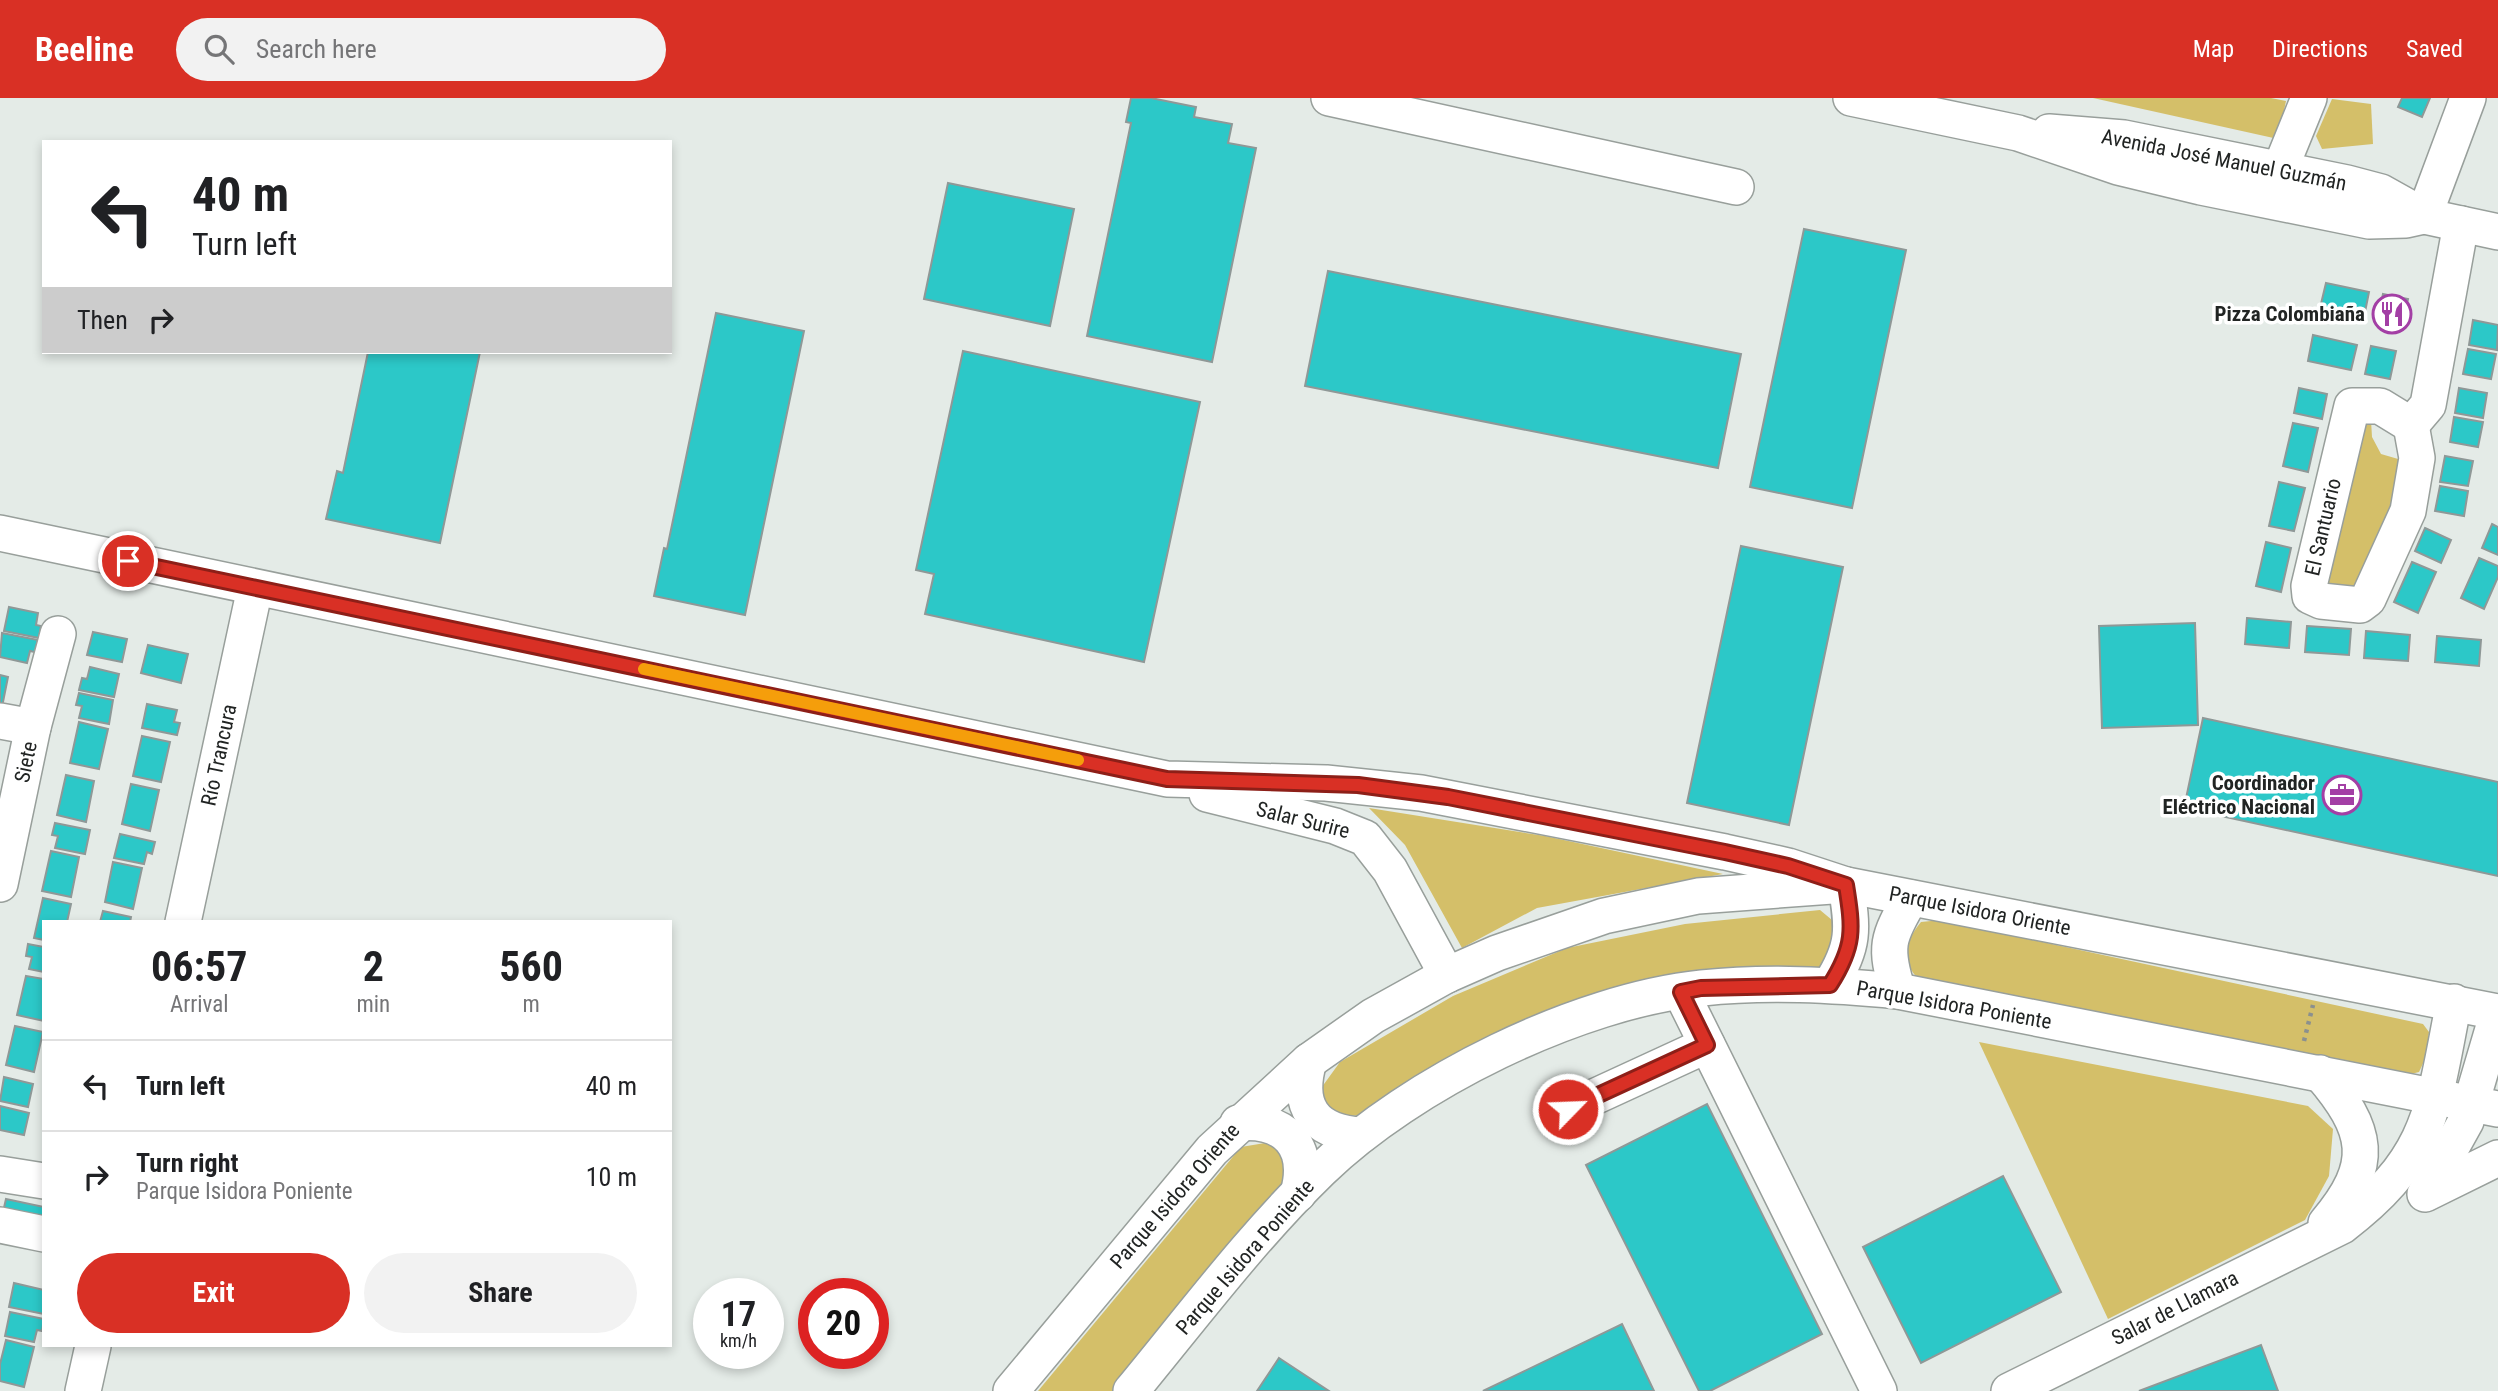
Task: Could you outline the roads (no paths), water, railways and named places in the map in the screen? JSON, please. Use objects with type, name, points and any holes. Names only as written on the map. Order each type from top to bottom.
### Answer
[{"type":"street","points":[[1329,98],[1736,187]]},
{"type":"street","name":"Avenida José Manuel Guzmán","points":[[1852,98],[2018,133],[2124,138],[2273,185],[2381,192],[2424,216],[2498,232]]},
{"type":"street","points":[[2273,185],[2309,98]]},
{"type":"street","points":[[2424,216],[2468,98]]},
{"type":"street","points":[[2411,425],[2428,405],[2461,224]]},
{"type":"street","name":"El Santuario","points":[[2352,406],[2380,406],[2411,425],[2417,458],[2408,511],[2368,599],[2360,605],[2321,601],[2310,596],[2309,586],[2352,406]]},
{"type":"street","name":"Salar Surire","points":[[0,534],[1167,779],[1219,798],[1335,826],[1365,838],[1390,870],[1447,975]]},
{"type":"street","name":"Río Trancura","points":[[183,920],[255,587]]},
{"type":"street","name":"Siete","points":[[0,880],[16,724],[58,634]]},
{"type":"street","name":"Salar Surire","points":[[1167,779],[1358,785],[1448,797],[1725,852],[1788,866],[1846,885]]},
{"type":"street","points":[[1830,985],[1846,959],[1852,938],[1846,885]]},
{"type":"street","name":"Parque Isidora Oriente","points":[[1011,1391],[1191,1173],[1238,1123],[1309,1061],[1373,1016],[1447,975],[1565,928],[1652,905],[1763,889],[1846,885],[2498,1012]]},
{"type":"street","points":[[1898,991],[1888,954],[1888,942],[1910,898]]},
{"type":"street","name":"Parque Isidora Poniente","points":[[1131,1391],[1253,1241],[1361,1135],[1424,1091],[1525,1039],[1623,1006],[1681,992],[1701,988],[1830,985],[1898,991],[2485,1106]]},
{"type":"street","points":[[1681,992],[1879,1391]]},
{"type":"street","name":"Salar de Llamara","points":[[2009,1391],[2328,1232],[2380,1195],[2406,1164],[2427,1125],[2436,1095],[2454,1002]]},
{"type":"street","points":[[2426,1194],[2454,1146],[2485,1106],[2498,1012]]},
{"type":"street","points":[[1568,1109],[1707,1045]]},
{"type":"street","points":[[1309,1061],[1303,1087],[1310,1111],[1331,1129],[1361,1135]]},
{"type":"street","points":[[2308,1071],[2351,1115],[2358,1132],[2360,1162],[2355,1182],[2328,1232]]},
{"type":"street","points":[[1238,1123],[1268,1125],[1282,1131],[1294,1142],[1303,1164],[1298,1194]]},
{"type":"street","name":"Salar de Llamara","points":[[2328,1232],[2371,1223],[2498,1158]]},
{"type":"street","points":[[0,1174],[42,1181]]},
{"type":"street","points":[[0,1225],[42,1234]]},
{"type":"street","points":[[83,1391],[93,1347]]},
{"type":"place","name":"Pizza Colombiaña","points":[[2392,314]]},
{"type":"place","name":"Coordinador Eléctrico Nacional","points":[[2342,795]]}]
